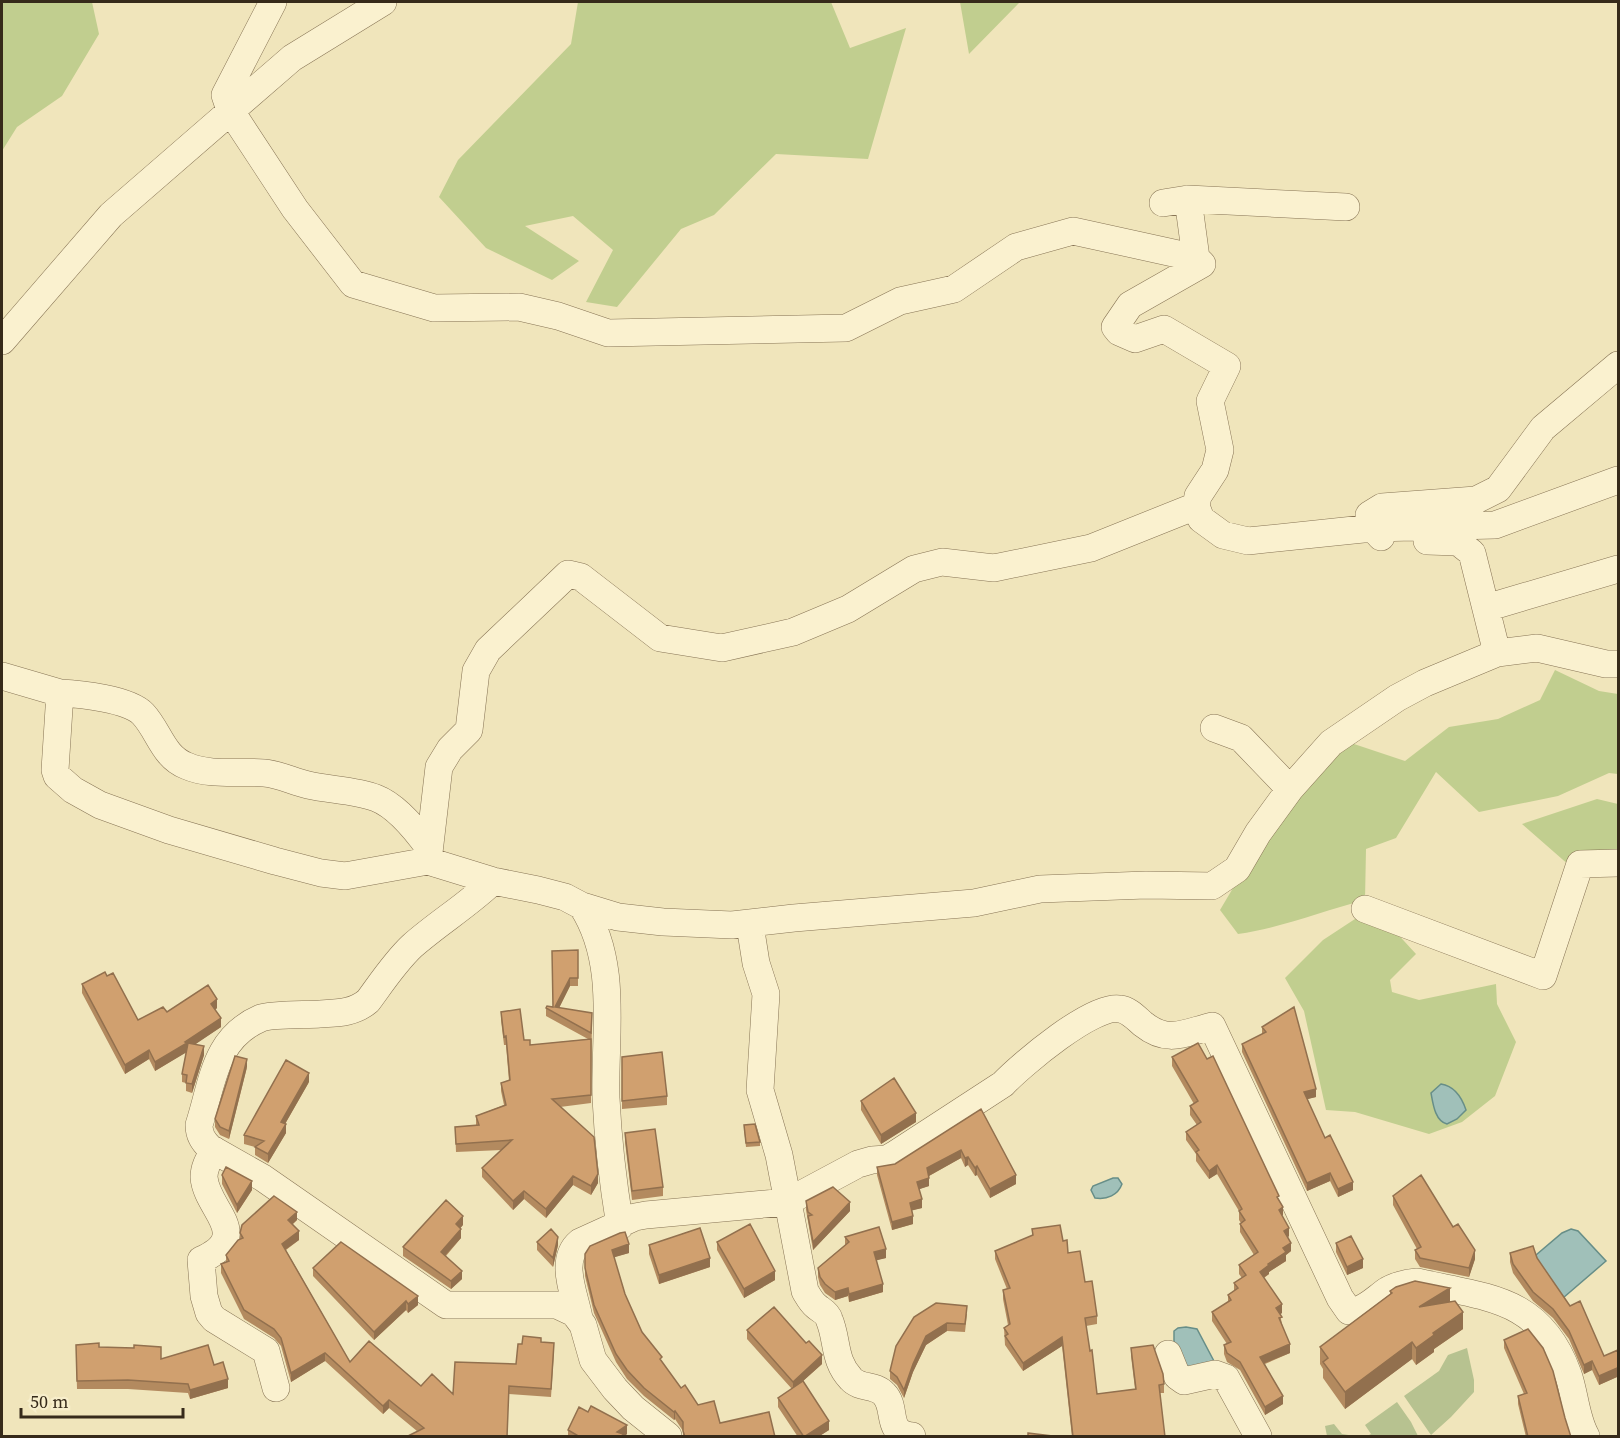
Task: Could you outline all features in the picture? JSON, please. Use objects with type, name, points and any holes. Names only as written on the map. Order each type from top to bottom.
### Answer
[{"type":"street","points":[[273,2],[225,95],[230,110],[295,209],[354,284],[434,308],[519,307],[558,315],[608,333],[846,328],[900,301],[954,289],[1016,247],[1073,231],[1196,258]]},
{"type":"street","points":[[2,341],[111,215],[292,58],[383,2]]},
{"type":"street","points":[[1346,207],[1175,201],[1196,258],[1202,264],[1130,305],[1115,327],[1119,332],[1135,339],[1164,329],[1227,366],[1210,401],[1220,450],[1215,470],[1198,496],[1196,506],[1201,519],[1223,535],[1248,541],[1373,528],[1496,525],[1618,480]]},
{"type":"street","points":[[1497,653],[1473,553],[1458,542],[1385,541],[1373,528],[1369,515],[1382,507],[1476,500],[1498,489],[1543,428],[1618,365]]},
{"type":"street","points":[[428,854],[439,767],[450,749],[469,730],[476,671],[488,650],[568,574],[581,577],[660,638],[722,648],[794,632],[848,609],[914,569],[942,562],[994,568],[1091,548],[1196,506]]},
{"type":"street","points":[[1486,608],[1618,569]]},
{"type":"street","points":[[2,676],[60,693],[124,704],[134,708],[143,714],[171,756],[189,767],[236,773],[270,774],[302,784],[378,799],[397,812],[428,854],[493,881],[565,897],[582,906],[618,917],[663,922],[750,925],[794,918],[974,903],[1040,889],[1146,885],[1212,886],[1237,869],[1258,833],[1290,789],[1331,743],[1397,698],[1425,683],[1497,653],[1537,648],[1606,664],[1618,664]]},
{"type":"street","points":[[60,693],[55,770],[57,776],[73,790],[100,805],[169,830],[321,873],[345,876],[428,854]]},
{"type":"street","points":[[1214,728],[1241,738],[1290,789]]},
{"type":"street","points":[[1365,909],[1543,976],[1580,864],[1618,863]]},
{"type":"street","points":[[493,881],[414,945],[362,1006],[345,1012],[262,1018],[232,1036],[220,1054],[198,1125],[199,1134],[203,1142],[214,1150],[263,1178],[446,1305],[557,1305],[579,1318]]},
{"type":"street","points":[[582,906],[593,923],[598,937],[607,996],[606,1097],[611,1170],[620,1226]]},
{"type":"street","points":[[750,925],[756,963],[766,994],[759,1090],[779,1155],[805,1291],[829,1319],[835,1349],[844,1370],[858,1385],[883,1392],[889,1401],[895,1427],[901,1433],[912,1437]]},
{"type":"street","points":[[668,1437],[633,1408],[593,1360],[579,1318],[569,1270],[571,1254],[580,1242],[620,1226],[635,1217],[787,1202],[858,1164],[887,1159],[1003,1084],[1089,1017],[1104,1010],[1120,1009],[1130,1013],[1153,1032],[1162,1035],[1171,1036],[1212,1026],[1279,1172],[1344,1306],[1349,1311],[1354,1311],[1391,1289],[1406,1283],[1417,1282],[1496,1301],[1521,1310],[1544,1328],[1559,1351],[1586,1437]]},
{"type":"street","points":[[214,1150],[206,1166],[204,1179],[226,1229],[225,1239],[219,1250],[201,1260],[206,1305],[214,1319],[266,1351],[276,1388]]},
{"type":"street","points":[[1168,1354],[1177,1376],[1184,1381],[1215,1374],[1226,1378],[1258,1437]]},
{"type":"green space","points":[[2,2],[92,2],[99,34],[62,96],[17,127],[2,151]]},
{"type":"green space","points":[[578,2],[831,2],[850,48],[906,28],[868,159],[776,154],[714,215],[681,229],[617,307],[586,302],[613,250],[573,216],[525,226],[579,261],[552,280],[486,248],[439,197],[458,160],[571,44]]},
{"type":"green space","points":[[960,2],[1020,2],[969,54]]},
{"type":"green space","points":[[1555,670],[1599,691],[1618,694],[1618,774],[1609,773],[1558,796],[1479,812],[1436,772],[1396,838],[1366,849],[1365,900],[1286,924],[1238,934],[1220,910],[1268,829],[1345,741],[1405,761],[1449,727],[1498,719],[1540,700]]},
{"type":"green space","points":[[1597,799],[1618,804],[1618,860],[1570,866],[1522,824]]},
{"type":"green space","points":[[1355,919],[1393,929],[1416,954],[1390,980],[1392,992],[1419,1000],[1496,984],[1497,1004],[1516,1042],[1495,1096],[1462,1122],[1429,1134],[1355,1112],[1326,1110],[1304,1011],[1285,978],[1323,940]]},
{"type":"green space","points":[[1467,1348],[1474,1380],[1474,1392],[1431,1435],[1404,1396],[1439,1371],[1448,1355]]},
{"type":"green space","points":[[1397,1402],[1418,1436],[1367,1436],[1371,1434],[1365,1425]]},
{"type":"green space","points":[[1334,1424],[1342,1434],[1355,1436],[1327,1436],[1325,1426]]},
{"type":"water","points":[[1441,1084],[1457,1093],[1466,1110],[1457,1119],[1447,1124],[1437,1116],[1431,1093]]},
{"type":"water","points":[[1118,1178],[1122,1184],[1118,1191],[1108,1197],[1095,1198],[1091,1190],[1093,1186]]},
{"type":"water","points":[[1571,1229],[1578,1231],[1606,1261],[1563,1298],[1539,1267],[1536,1255],[1562,1233]]},
{"type":"water","points":[[1186,1327],[1197,1329],[1215,1363],[1187,1372],[1174,1345],[1174,1331]]},
{"type":"building","points":[[578,950],[578,978],[570,978],[555,1007],[592,1013],[591,1033],[546,1008],[547,1006],[553,1007],[552,951]]},
{"type":"building","points":[[105,972],[107,976],[113,973],[138,1020],[163,1007],[167,1012],[208,985],[217,999],[211,1004],[221,1018],[185,1042],[187,1043],[155,1062],[149,1050],[125,1065],[82,984]]},
{"type":"building","points":[[1294,1007],[1316,1089],[1304,1092],[1325,1138],[1330,1135],[1353,1182],[1338,1189],[1330,1173],[1307,1183],[1242,1044],[1266,1032],[1262,1027]]},
{"type":"building","points":[[520,1009],[524,1040],[530,1040],[530,1045],[591,1039],[591,1095],[552,1099],[594,1137],[598,1174],[591,1186],[573,1176],[546,1209],[524,1191],[513,1201],[482,1168],[512,1140],[456,1144],[455,1127],[479,1125],[476,1116],[506,1105],[501,1083],[510,1080],[506,1036],[504,1037],[501,1012]]},
{"type":"building","points":[[188,1043],[204,1046],[192,1084],[186,1083],[187,1075],[182,1074]]},
{"type":"building","points":[[1198,1043],[1207,1059],[1213,1056],[1279,1196],[1277,1197],[1283,1207],[1279,1210],[1289,1228],[1284,1231],[1291,1243],[1283,1248],[1286,1252],[1260,1272],[1282,1304],[1276,1308],[1282,1317],[1279,1318],[1290,1344],[1260,1357],[1283,1396],[1265,1407],[1240,1362],[1227,1353],[1224,1345],[1231,1342],[1212,1312],[1231,1300],[1228,1295],[1238,1288],[1234,1283],[1246,1275],[1239,1265],[1258,1252],[1240,1224],[1245,1220],[1239,1211],[1242,1209],[1217,1165],[1209,1171],[1196,1152],[1199,1150],[1186,1132],[1201,1122],[1190,1106],[1198,1101],[1172,1057]]},
{"type":"building","points":[[662,1052],[667,1096],[622,1101],[622,1057]]},
{"type":"building","points":[[235,1056],[247,1059],[229,1131],[220,1127],[215,1119]]},
{"type":"building","points":[[286,1060],[309,1073],[281,1122],[286,1124],[268,1154],[255,1147],[264,1141],[244,1135]]},
{"type":"building","points":[[894,1078],[916,1113],[881,1135],[861,1101]]},
{"type":"building","points":[[981,1109],[1016,1175],[990,1189],[977,1166],[975,1168],[968,1157],[965,1158],[961,1150],[927,1168],[929,1178],[917,1182],[922,1199],[910,1203],[913,1216],[892,1222],[877,1167],[895,1164]]},
{"type":"building","points":[[755,1124],[760,1142],[746,1143],[744,1125]]},
{"type":"building","points":[[655,1129],[663,1187],[632,1191],[625,1133]]},
{"type":"building","points":[[226,1167],[252,1181],[237,1205],[222,1175]]},
{"type":"building","points":[[1421,1175],[1453,1227],[1458,1224],[1475,1250],[1469,1268],[1420,1258],[1415,1250],[1421,1247],[1393,1196]]},
{"type":"building","points":[[833,1187],[850,1202],[813,1242],[808,1216],[812,1215],[808,1212],[806,1201]]},
{"type":"building","points":[[274,1196],[297,1212],[288,1220],[299,1231],[282,1244],[350,1362],[369,1341],[421,1386],[432,1374],[453,1394],[455,1362],[516,1364],[518,1344],[522,1344],[523,1336],[541,1338],[541,1342],[554,1343],[551,1389],[509,1386],[507,1437],[406,1437],[424,1428],[389,1400],[383,1406],[325,1353],[291,1373],[281,1338],[274,1329],[244,1310],[221,1264],[229,1261],[226,1255],[238,1240],[243,1238],[240,1233],[242,1225]]},
{"type":"building","points":[[446,1200],[463,1216],[456,1224],[461,1229],[441,1252],[462,1271],[451,1281],[403,1247]]},
{"type":"building","points":[[750,1224],[775,1271],[744,1289],[717,1242]]},
{"type":"building","points":[[1060,1225],[1063,1241],[1067,1240],[1068,1253],[1080,1251],[1085,1282],[1092,1281],[1097,1316],[1085,1318],[1090,1351],[1092,1350],[1097,1394],[1136,1389],[1131,1348],[1153,1345],[1163,1374],[1164,1384],[1159,1385],[1165,1437],[1073,1437],[1062,1337],[1023,1363],[1005,1336],[1008,1334],[1004,1328],[1010,1324],[1003,1290],[1010,1288],[995,1251],[1033,1235],[1032,1229]]},
{"type":"building","points":[[879,1227],[886,1249],[874,1252],[883,1284],[849,1294],[848,1288],[835,1292],[825,1284],[818,1268],[849,1242],[845,1237]]},
{"type":"building","points":[[700,1228],[710,1258],[659,1275],[649,1245]]},
{"type":"building","points":[[551,1229],[558,1237],[553,1258],[537,1242]]},
{"type":"building","points":[[625,1232],[629,1244],[612,1250],[625,1294],[642,1332],[662,1357],[660,1359],[681,1388],[685,1385],[698,1405],[714,1401],[720,1423],[769,1412],[775,1437],[685,1437],[683,1422],[675,1411],[644,1388],[627,1370],[616,1354],[594,1305],[585,1268],[585,1254],[590,1246]]},
{"type":"building","points":[[1351,1236],[1363,1259],[1347,1267],[1336,1243]]},
{"type":"building","points":[[341,1242],[418,1296],[408,1304],[406,1301],[374,1332],[313,1268]]},
{"type":"building","points":[[1533,1246],[1537,1258],[1570,1306],[1580,1301],[1604,1356],[1618,1350],[1618,1373],[1617,1368],[1599,1376],[1592,1361],[1584,1365],[1569,1331],[1553,1309],[1533,1292],[1513,1264],[1510,1253]]},
{"type":"building","points":[[1415,1281],[1450,1288],[1419,1307],[1455,1301],[1463,1312],[1416,1348],[1412,1342],[1345,1392],[1323,1362],[1328,1358],[1320,1347],[1392,1293],[1390,1291]]},
{"type":"building","points":[[936,1303],[967,1306],[965,1324],[947,1323],[926,1336],[904,1390],[897,1377],[890,1371],[896,1346],[914,1317]]},
{"type":"building","points":[[774,1307],[806,1343],[809,1341],[822,1355],[793,1382],[747,1330]]},
{"type":"building","points":[[1528,1329],[1543,1348],[1553,1371],[1571,1437],[1528,1437],[1518,1396],[1527,1393],[1504,1340]]},
{"type":"building","points":[[99,1343],[99,1347],[134,1348],[134,1345],[161,1347],[161,1359],[208,1345],[214,1365],[223,1362],[228,1379],[190,1390],[188,1384],[128,1380],[77,1381],[76,1345]]},
{"type":"building","points":[[803,1381],[829,1421],[804,1437],[778,1398]]},
{"type":"building","points":[[591,1406],[627,1425],[617,1432],[623,1434],[622,1437],[580,1437],[568,1430],[579,1407],[588,1412]]},
{"type":"building","points":[[1028,1433],[1061,1437],[1028,1437]]}]
